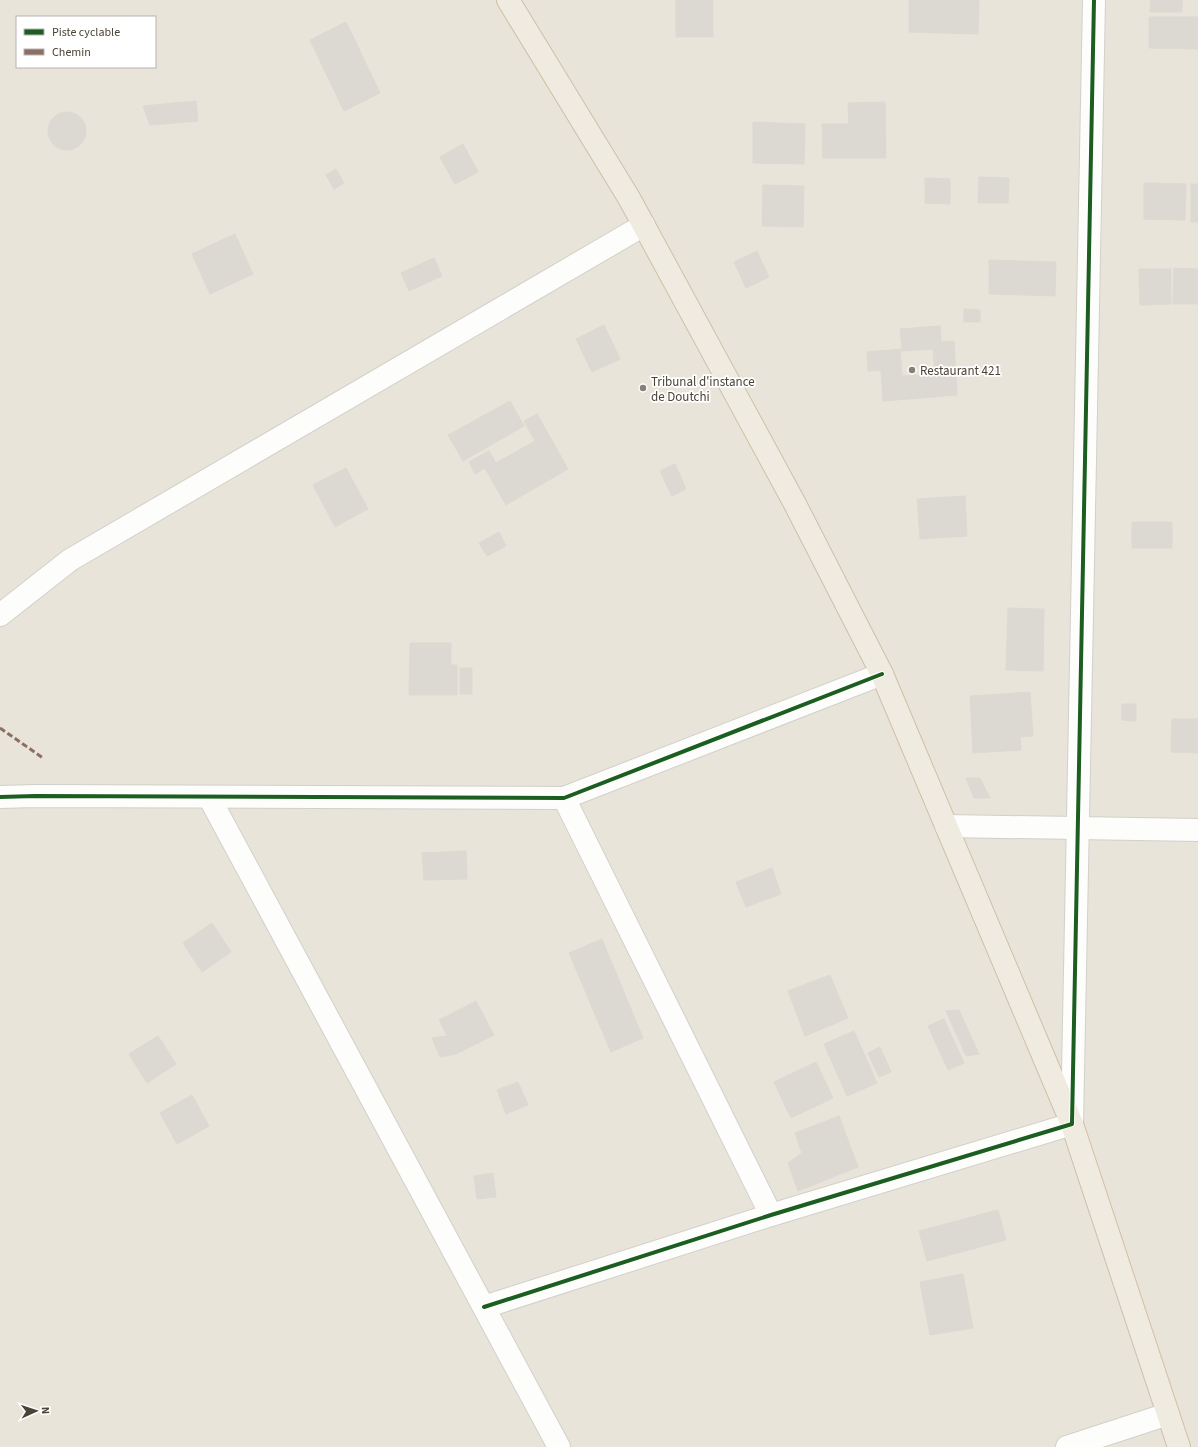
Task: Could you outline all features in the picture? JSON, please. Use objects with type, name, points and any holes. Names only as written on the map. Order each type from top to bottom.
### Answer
[{"type":"highway","points":[[508,0],[625,191],[644,225],[796,504],[882,674],[1072,1124],[1179,1447]]},
{"type":"street","points":[[484,1307],[771,1215],[1072,1124],[1094,0]]},
{"type":"street","points":[[0,615],[70,560],[644,225]]},
{"type":"street","points":[[0,797],[564,798],[882,674]]},
{"type":"street","points":[[209,797],[560,1447]]},
{"type":"street","points":[[564,798],[771,1215]]},
{"type":"street","points":[[946,826],[1198,830]]},
{"type":"street","points":[[1067,1447],[1168,1414]]},
{"type":"shaded area","points":[[0,0],[1198,0],[1198,1447],[0,1447]]},
{"type":"building","points":[[676,0],[713,0],[713,37],[676,37]]},
{"type":"building","points":[[909,0],[979,0],[978,34],[909,32]]},
{"type":"building","points":[[1151,0],[1182,0],[1182,12],[1150,12]]},
{"type":"building","points":[[1149,17],[1198,17],[1198,49],[1149,48]]},
{"type":"building","points":[[346,22],[380,93],[344,111],[310,40]]},
{"type":"building","points":[[196,101],[198,121],[150,125],[143,106]]},
{"type":"building","points":[[885,102],[886,158],[823,158],[822,124],[849,124],[848,103]]},
{"type":"building","points":[[63,112],[71,112],[81,117],[85,124],[85,138],[81,145],[71,150],[63,150],[53,145],[51,142],[48,135],[48,127],[53,117],[56,115]]},
{"type":"building","points":[[753,122],[805,124],[804,164],[753,163]]},
{"type":"building","points":[[463,144],[478,172],[455,184],[440,157]]},
{"type":"building","points":[[336,169],[344,183],[334,189],[326,175]]},
{"type":"building","points":[[979,177],[1009,178],[1008,203],[978,203]]},
{"type":"building","points":[[925,178],[950,179],[950,204],[925,203]]},
{"type":"building","points":[[1144,183],[1186,184],[1185,220],[1144,219]]},
{"type":"building","points":[[1191,184],[1198,184],[1198,222],[1191,222]]},
{"type":"building","points":[[763,185],[804,186],[803,227],[762,226]]},
{"type":"building","points":[[235,234],[253,274],[210,294],[192,254]]},
{"type":"building","points":[[757,251],[769,277],[746,288],[734,262]]},
{"type":"building","points":[[434,258],[442,276],[409,291],[401,273]]},
{"type":"building","points":[[989,260],[1056,262],[1055,296],[989,294]]},
{"type":"building","points":[[1174,268],[1198,269],[1198,304],[1173,304]]},
{"type":"building","points":[[1139,269],[1171,269],[1171,304],[1140,305]]},
{"type":"building","points":[[964,309],[980,310],[980,322],[964,322]]},
{"type":"building","points":[[604,325],[620,359],[592,372],[576,339]]},
{"type":"building","points":[[940,326],[941,342],[954,341],[957,395],[883,401],[881,370],[868,371],[867,352],[902,349],[900,329]],"holes":[[[933,349],[935,374],[902,376],[900,351]]]},
{"type":"building","points":[[510,401],[524,426],[463,461],[448,435]]},
{"type":"building","points":[[537,414],[568,469],[506,505],[485,468],[475,474],[469,462],[489,451],[496,463],[535,441],[524,421]]},
{"type":"building","points":[[675,464],[686,489],[672,496],[660,471]]},
{"type":"building","points":[[346,468],[368,509],[335,527],[313,485]]},
{"type":"building","points":[[965,496],[967,536],[920,539],[917,499]]},
{"type":"building","points":[[1132,522],[1172,522],[1172,548],[1132,548]]},
{"type":"building","points":[[499,532],[506,546],[487,556],[479,543]]},
{"type":"building","points":[[1008,608],[1044,609],[1043,671],[1006,670]]},
{"type":"building","points":[[410,643],[451,643],[451,665],[457,665],[457,695],[409,695]]},
{"type":"building","points":[[460,668],[472,668],[472,694],[460,694]]},
{"type":"building","points":[[1030,692],[1033,736],[1020,737],[1021,750],[973,753],[970,696]]},
{"type":"building","points":[[1122,704],[1136,704],[1136,721],[1122,720]]},
{"type":"building","points":[[1172,719],[1198,719],[1198,753],[1171,752]]},
{"type":"building","points":[[966,778],[980,778],[990,798],[974,798]]},
{"type":"building","points":[[466,851],[467,879],[424,880],[422,853]]},
{"type":"building","points":[[772,868],[781,894],[746,907],[736,882]]},
{"type":"building","points":[[212,923],[231,952],[202,972],[183,943]]},
{"type":"building","points":[[602,939],[643,1038],[611,1052],[569,953]]},
{"type":"building","points":[[830,975],[848,1018],[805,1036],[788,991]]},
{"type":"building","points":[[476,1001],[494,1035],[456,1054],[439,1020]]},
{"type":"building","points":[[959,1010],[979,1054],[966,1056],[946,1011]]},
{"type":"building","points":[[944,1019],[964,1063],[948,1070],[928,1026]]},
{"type":"building","points":[[854,1031],[877,1083],[847,1096],[824,1044]]},
{"type":"building","points":[[158,1036],[176,1064],[147,1083],[129,1054]]},
{"type":"building","points":[[447,1036],[456,1054],[440,1057],[432,1038]]},
{"type":"building","points":[[880,1047],[891,1072],[879,1077],[868,1053]]},
{"type":"building","points":[[816,1062],[833,1098],[791,1118],[774,1082]]},
{"type":"building","points":[[518,1082],[528,1105],[506,1114],[497,1090]]},
{"type":"building","points":[[192,1095],[209,1126],[177,1144],[160,1113]]},
{"type":"building","points":[[839,1116],[858,1167],[798,1191],[788,1163],[802,1153],[795,1133]]},
{"type":"building","points":[[493,1173],[496,1197],[477,1199],[474,1176]]},
{"type":"building","points":[[998,1210],[1006,1240],[927,1261],[919,1231]]},
{"type":"building","points":[[963,1274],[973,1328],[930,1335],[920,1282]]},
{"type":"marked path","points":[[0,728],[43,758]]},
{"type":"cycle path","points":[[484,1307],[771,1215],[1072,1124],[1094,0]]},
{"type":"cycle path","points":[[0,797],[564,798],[882,674]]},
{"type":"place","name":"Restaurant 421","points":[[912,370]]},
{"type":"place","name":"Tribunal d'instance de Doutchi","points":[[643,388]]}]
